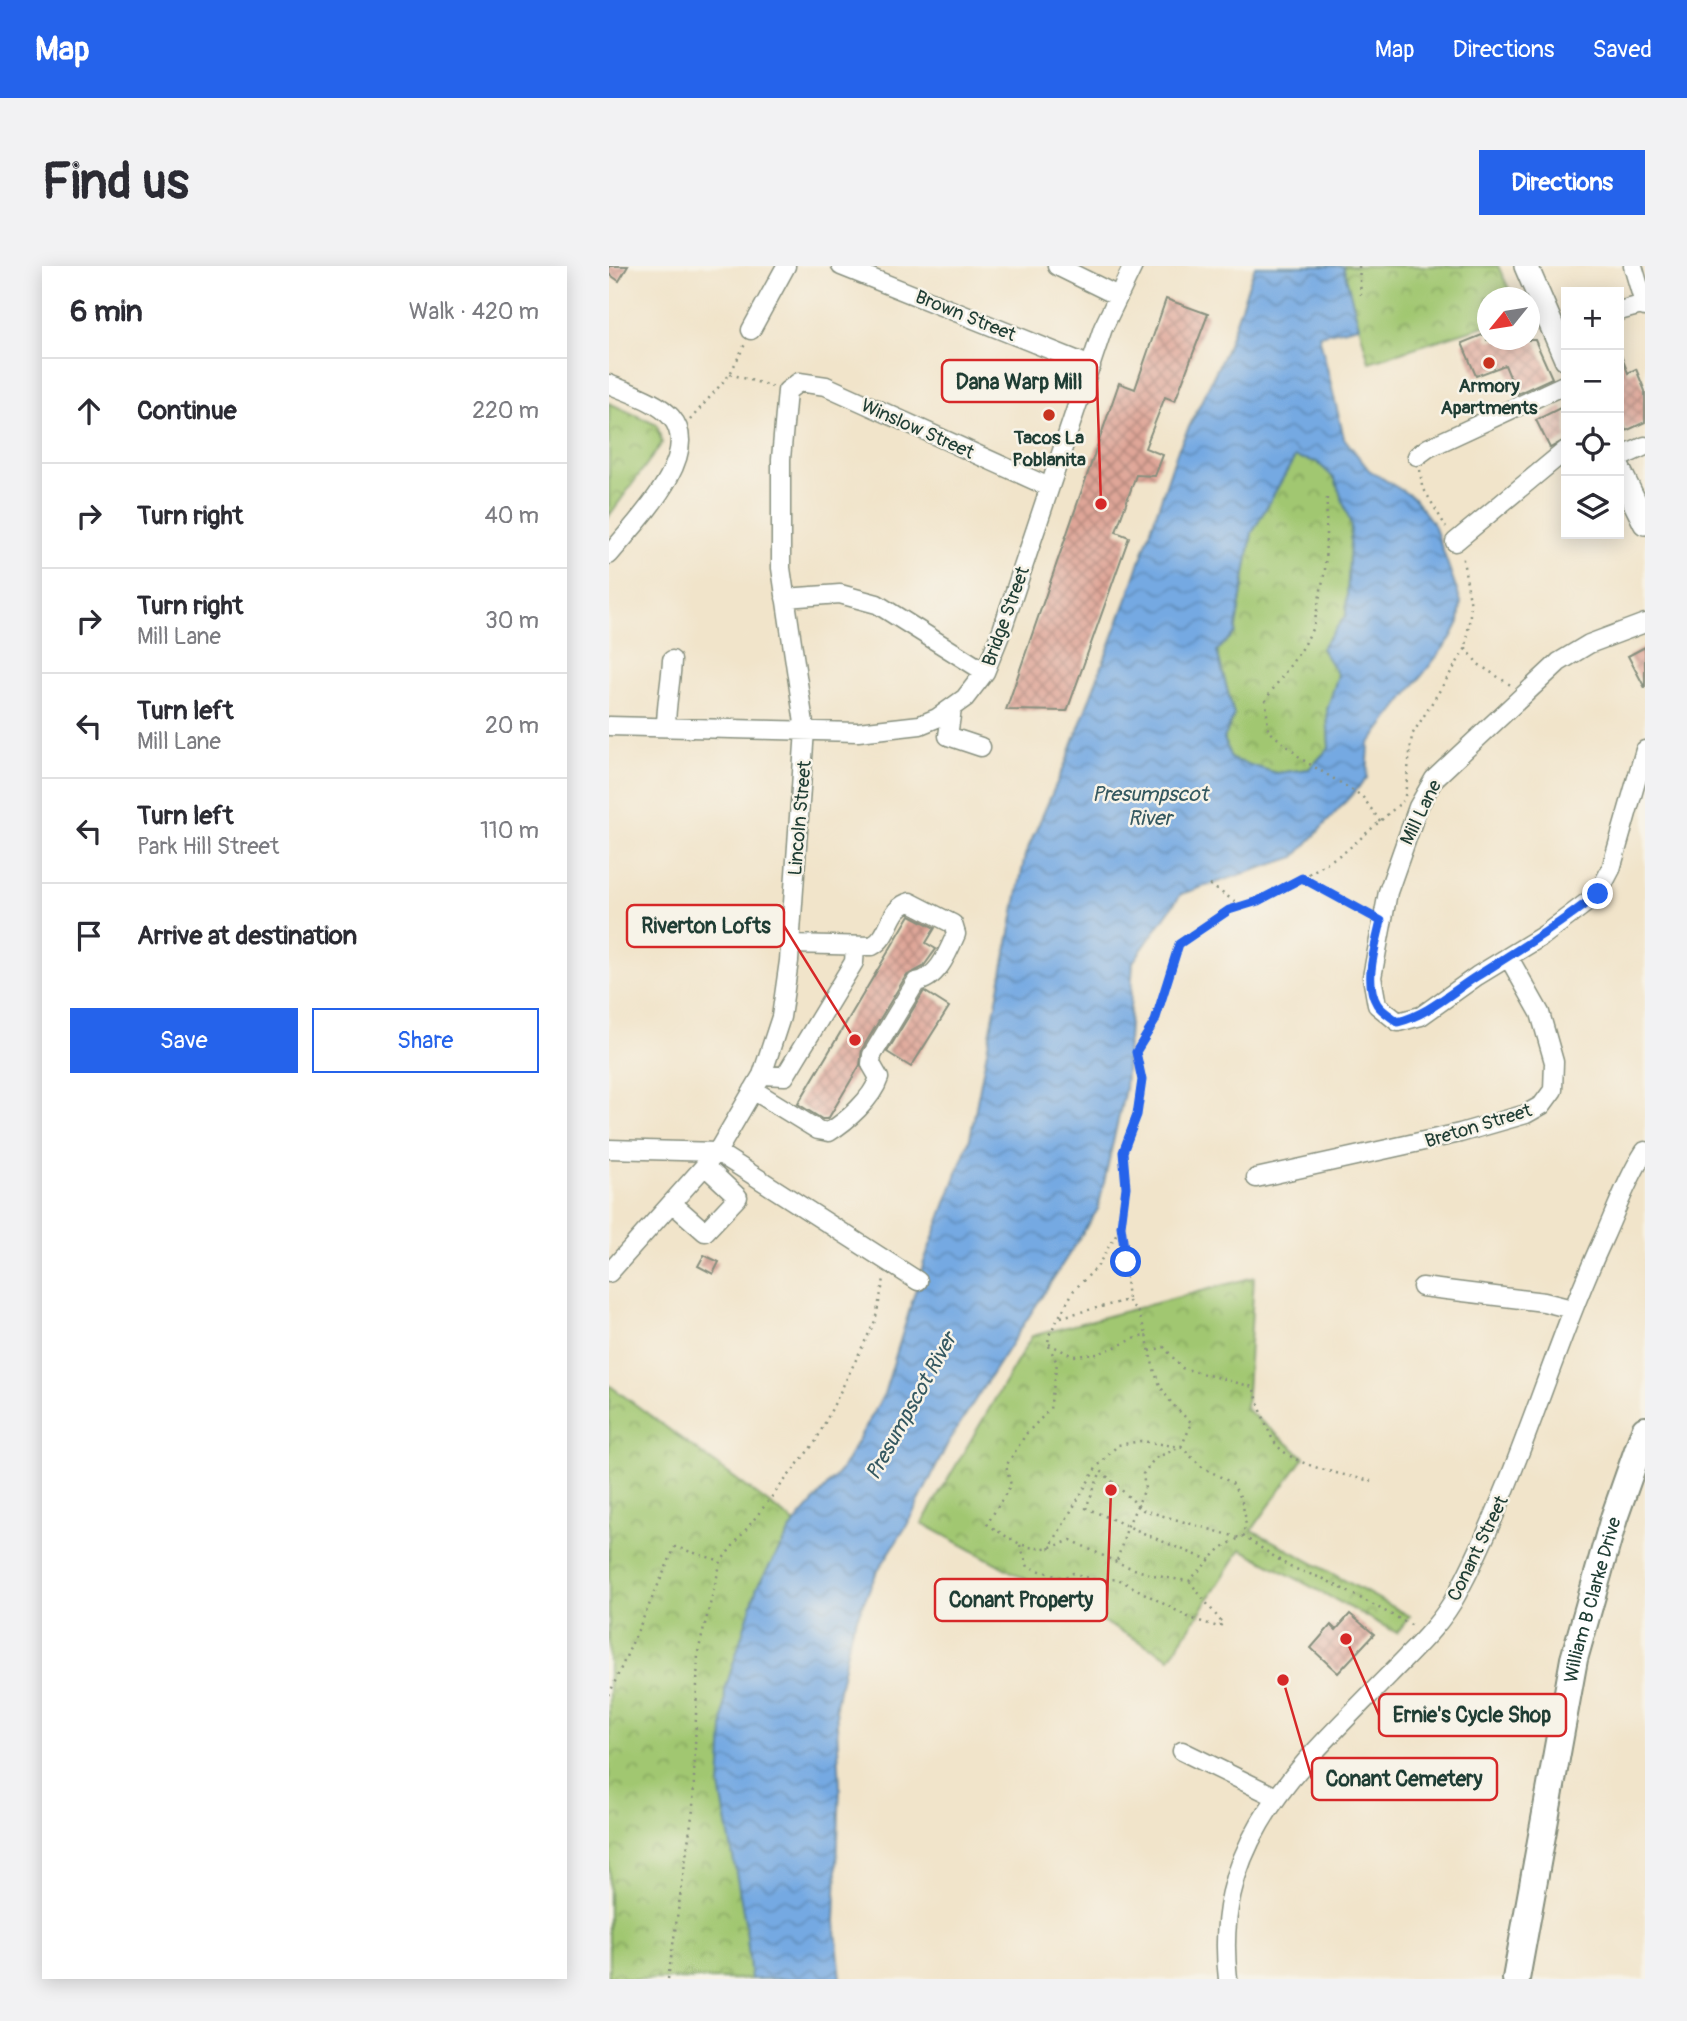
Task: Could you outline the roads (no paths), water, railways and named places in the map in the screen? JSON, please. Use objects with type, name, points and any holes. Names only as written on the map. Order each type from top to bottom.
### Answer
[{"type":"highway","name":"William B Clarke Drive","points":[[1516,1979],[1574,1659],[1614,1518],[1645,1430]]},
{"type":"main road","points":[[1527,266],[1559,327],[1564,350]]},
{"type":"main road","points":[[1624,476],[1640,498],[1645,523]]},
{"type":"street","points":[[751,330],[786,266]]},
{"type":"street","name":"Brown Street","points":[[841,266],[1091,366]]},
{"type":"street","points":[[1057,266],[1080,272],[1116,295]]},
{"type":"street","name":"Bridge Street","points":[[609,726],[887,731],[920,724],[952,709],[965,698],[985,672],[1002,630],[1116,295],[1133,266]]},
{"type":"street","points":[[1624,310],[1645,305],[1633,266]]},
{"type":"street","name":"Winslow Street","points":[[787,391],[799,382],[826,386],[1049,487]]},
{"type":"street","points":[[609,384],[660,408],[680,433],[680,452],[667,479],[609,555]]},
{"type":"street","points":[[1417,456],[1428,448],[1561,386]]},
{"type":"street","name":"Lincoln Street","points":[[609,1273],[711,1159],[758,1082],[778,1034],[790,944],[805,730],[781,568],[781,459],[787,391]]},
{"type":"street","points":[[1624,456],[1645,446]]},
{"type":"street","points":[[1455,542],[1561,454]]},
{"type":"street","points":[[785,598],[840,594],[877,604],[985,672]]},
{"type":"street","name":"Mill Lane","points":[[1509,958],[1477,976],[1421,1016],[1398,1022],[1377,1005],[1371,977],[1381,921],[1397,863],[1418,807],[1434,779],[1559,662],[1590,644],[1645,622]]},
{"type":"street","points":[[666,727],[666,694],[671,682],[672,660]]},
{"type":"street","points":[[952,709],[949,736],[981,747]]},
{"type":"street","points":[[1509,958],[1598,894],[1611,869],[1645,750]]},
{"type":"street","points":[[758,1082],[818,1130],[829,1132],[841,1125],[875,1088],[879,1079],[871,1064],[872,1055],[916,982],[922,981],[945,960],[956,934],[953,924],[910,902],[898,907],[878,943],[855,948],[790,944]]},
{"type":"street","points":[[758,1082],[786,1076],[855,962],[855,948]]},
{"type":"street","name":"Breton Street","points":[[1256,1178],[1460,1133],[1526,1114],[1542,1105],[1553,1090],[1554,1062],[1539,1013],[1509,958]]},
{"type":"street","points":[[609,1149],[711,1159],[918,1281]]},
{"type":"street","name":"Conant Street","points":[[1228,1979],[1228,1913],[1233,1884],[1254,1828],[1275,1796],[1429,1634],[1456,1597],[1504,1496],[1572,1310],[1645,1151]]},
{"type":"street","points":[[672,1203],[705,1232],[738,1197],[711,1159]]},
{"type":"street","points":[[1422,1287],[1518,1298],[1572,1310]]},
{"type":"street","points":[[1182,1751],[1275,1796]]},
{"type":"water","name":"Presumpscot River","points":[[1255,266],[1343,266],[1359,326],[1319,335],[1344,438],[1369,470],[1414,498],[1434,525],[1461,602],[1459,622],[1451,638],[1369,744],[1367,778],[1295,857],[1181,894],[1133,962],[1125,1089],[1098,1209],[950,1439],[907,1525],[876,1574],[851,1631],[836,1705],[840,1786],[835,1921],[841,1979],[751,1979],[746,1927],[720,1787],[725,1690],[757,1587],[795,1523],[841,1470],[884,1394],[924,1262],[970,1138],[1025,855],[1066,762],[1131,588],[1177,452],[1226,350]],"holes":[[[1295,457],[1317,462],[1335,479],[1351,525],[1346,615],[1321,648],[1338,675],[1327,710],[1329,748],[1309,769],[1276,773],[1231,759],[1224,738],[1234,715],[1217,651],[1235,633],[1252,533]]]},
{"type":"place","name":"Armory Apartments","points":[[1489,363]]},
{"type":"place","name":"Tacos La Poblanita","points":[[1049,415]]},
{"type":"place","name":"Dana Warp Mill","points":[[1101,504]]},
{"type":"place","name":"Riverton Lofts","points":[[855,1040]]},
{"type":"place","name":"Conant Property","points":[[1111,1490]]},
{"type":"place","name":"Ernie's Cycle Shop","points":[[1346,1639]]},
{"type":"place","name":"Conant Cemetery","points":[[1283,1680]]}]
